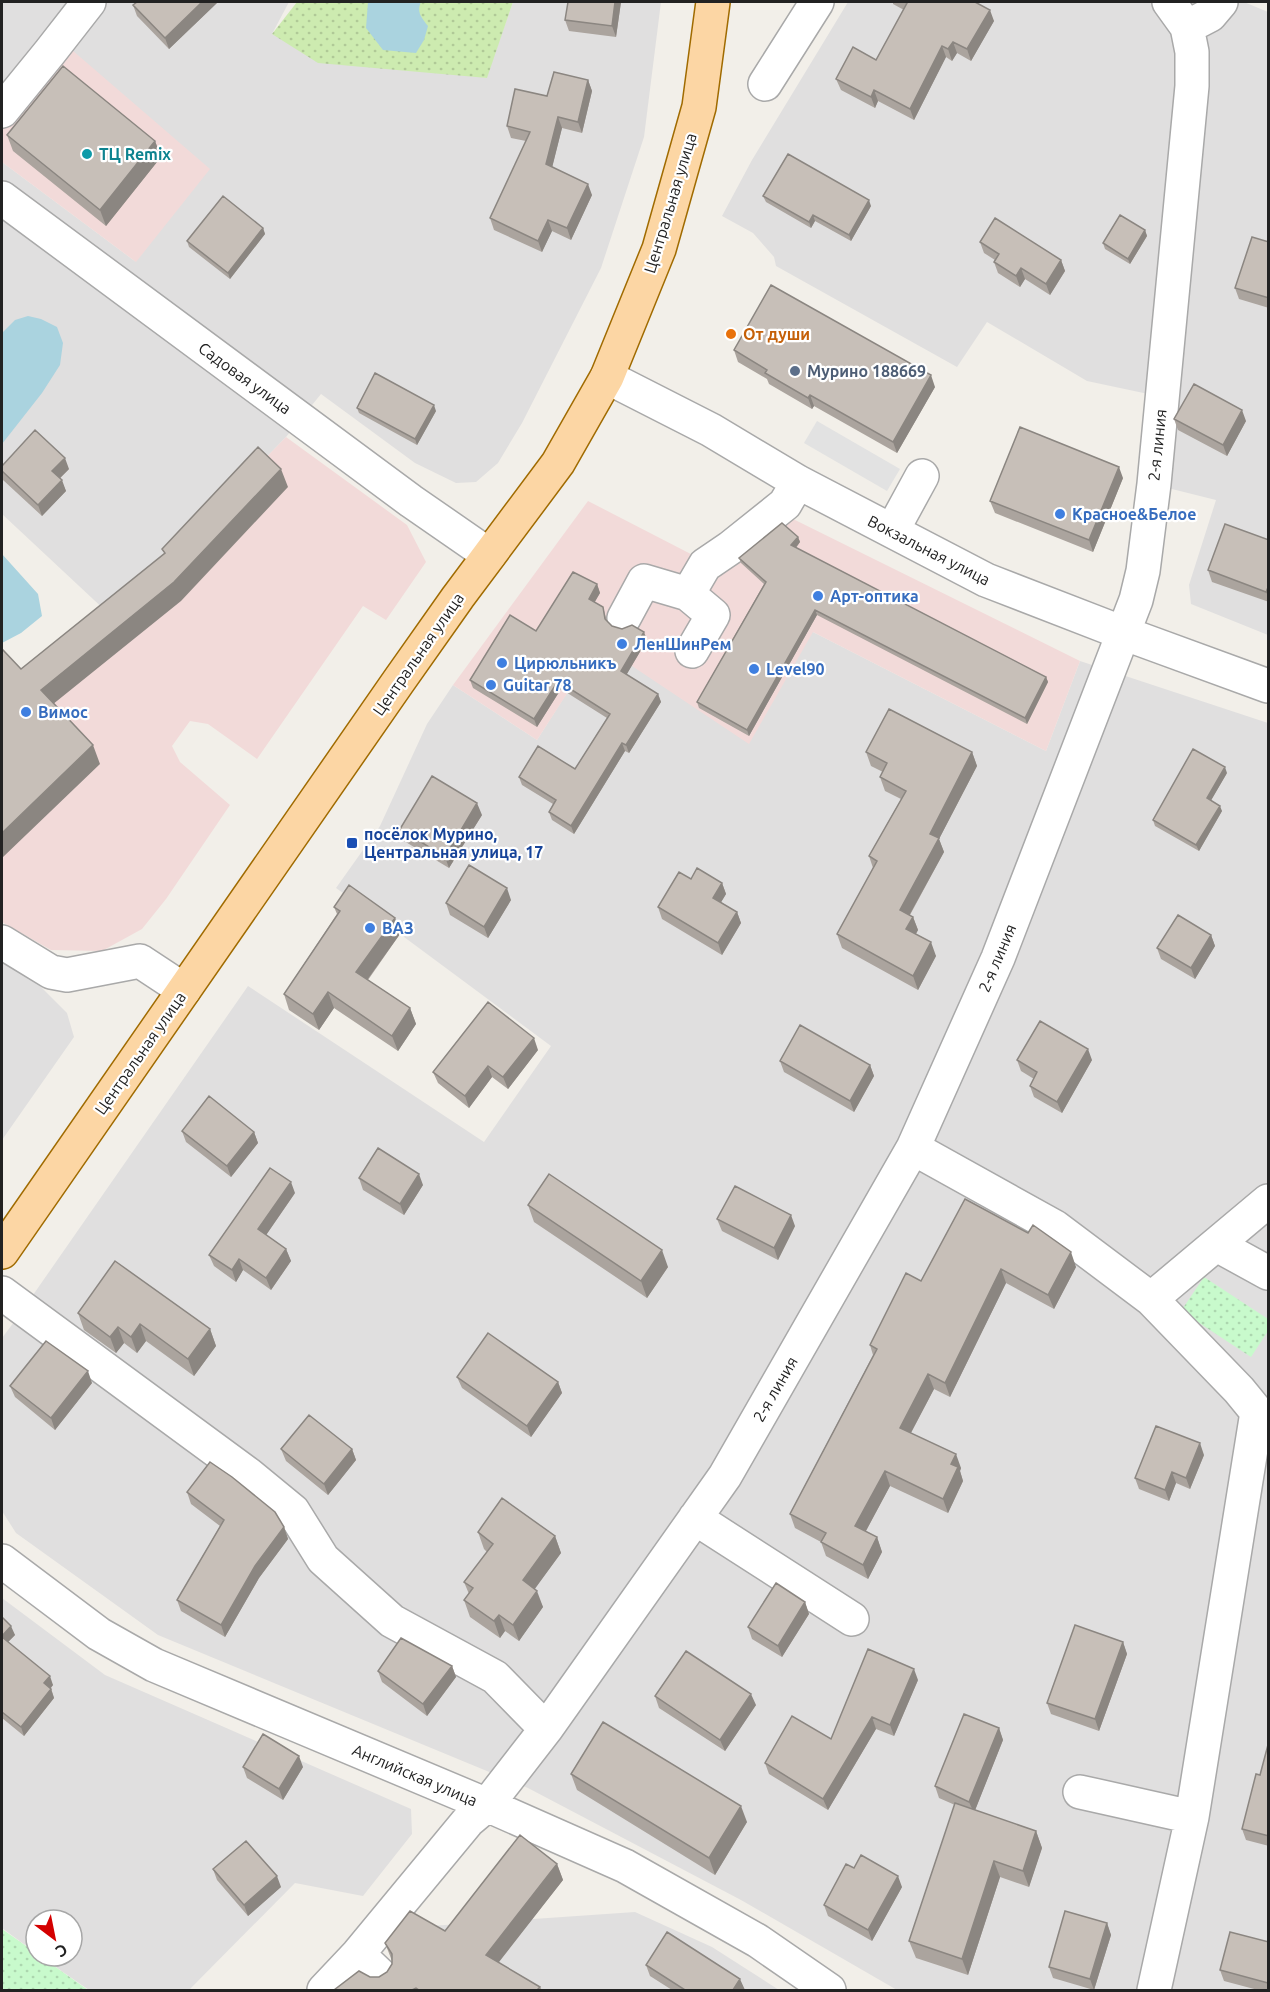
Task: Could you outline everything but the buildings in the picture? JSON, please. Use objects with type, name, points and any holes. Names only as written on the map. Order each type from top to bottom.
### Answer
[{"type":"main road","name":"Центральная улица","points":[[2,1252],[398,682],[558,463],[607,377],[659,249],[699,107],[712,2]]},
{"type":"street","points":[[2,111],[88,2]]},
{"type":"street","points":[[765,84],[817,2]]},
{"type":"street","points":[[1178,14],[1209,15],[1221,2]]},
{"type":"street","name":"2-я линия","points":[[324,1990],[369,1964],[468,1821],[487,1805],[546,1729],[725,1476],[913,1148],[998,958],[1136,600],[1143,571],[1154,484],[1192,86],[1192,52],[1178,14]]},
{"type":"street","name":"Садовая улица","points":[[2,198],[392,487],[489,555]]},
{"type":"street","name":"Вокзальная улица","points":[[607,377],[711,430],[798,482],[986,580],[1269,686]]},
{"type":"street","points":[[892,531],[922,476]]},
{"type":"street","points":[[688,594],[705,565],[785,504],[798,482]]},
{"type":"street","points":[[624,618],[644,580],[688,594],[712,615],[692,651]]},
{"type":"street","points":[[2,942],[51,972],[67,975],[140,961],[183,990]]},
{"type":"street","points":[[913,1148],[1055,1227],[1152,1299],[1263,1414],[1192,1817],[1154,1990]]},
{"type":"street","points":[[1152,1299],[1269,1201]]},
{"type":"street","points":[[1217,1245],[1269,1273]]},
{"type":"street","points":[[2,1293],[248,1474],[293,1511],[323,1559],[392,1621],[495,1677],[546,1729]]},
{"type":"street","points":[[695,1518],[852,1618]]},
{"type":"street","name":"Английская улица","points":[[2,1561],[99,1634],[154,1665],[487,1805],[625,1866],[758,1941],[829,1990]]},
{"type":"street","points":[[1080,1792],[1192,1817]]},
{"type":"shaded area","points":[[2,2],[289,2],[272,34],[486,78],[513,2],[661,2],[644,137],[601,268],[522,423],[498,463],[476,482],[456,483],[415,463],[321,394],[286,437],[129,599],[109,614],[2,514],[2,162],[136,262],[2,126]]},
{"type":"shaded area","points":[[848,2],[1244,2],[1268,12],[1268,635],[1191,604],[1189,585],[1216,500],[1168,488],[1153,395],[1087,381],[987,322],[957,367],[776,266],[774,257],[753,233],[722,216],[752,160]]},
{"type":"shaded area","points":[[65,44],[210,169],[136,262],[2,162],[2,126]]},
{"type":"shaded area","points":[[817,421],[900,469],[887,491],[804,443]]},
{"type":"shaded area","points":[[286,437],[407,525],[426,562],[386,620],[363,606],[257,759],[208,724],[190,721],[172,746],[180,762],[230,805],[166,899],[142,929],[102,951],[51,950],[2,922],[2,657],[20,677],[129,599]]},
{"type":"shaded area","points":[[588,501],[716,567],[789,517],[1080,661],[1046,751],[813,632],[749,744],[599,644],[537,740],[453,685]]},
{"type":"shaded area","points":[[813,632],[1046,751],[1080,661],[1268,723],[1268,1990],[897,1990],[741,1900],[528,1788],[158,1635],[16,1533],[2,1511],[2,1338],[248,986],[484,1142],[551,1046],[336,888],[380,826],[427,724],[453,685],[537,740],[598,644]]},
{"type":"shaded area","points":[[2,958],[36,982],[67,1013],[74,1037],[2,1140]]},
{"type":"shaded area","points":[[2,1598],[105,1675],[411,1809],[412,1834],[363,1896],[295,1883],[189,1990],[89,1990],[57,1968],[84,1968],[84,1908],[24,1908],[24,1944],[2,1928]]},
{"type":"shaded area","points":[[635,1912],[712,1947],[779,1990],[525,1990],[416,1927]]},
{"type":"green space","points":[[297,2],[513,2],[487,78],[318,63],[272,34]]},
{"type":"green space","points":[[1204,1277],[1268,1319],[1268,1331],[1251,1357],[1181,1311]]},
{"type":"green space","points":[[2,1929],[24,1945],[24,1968],[57,1968],[88,1990],[2,1990]]},
{"type":"water","points":[[368,2],[421,2],[419,12],[428,26],[424,40],[416,53],[383,50],[366,28]]},
{"type":"water","points":[[28,316],[41,319],[57,327],[63,343],[60,365],[42,393],[2,444],[2,333],[15,320]]},
{"type":"water","points":[[2,554],[38,594],[42,616],[21,633],[2,643]]},
{"type":"place","name":"ТЦ Remix","points":[[87,154]]},
{"type":"place","name":"От души","points":[[731,334]]},
{"type":"place","name":"Мурино 188669","points":[[795,371]]},
{"type":"place","name":"Красное&Белое","points":[[1060,514]]},
{"type":"place","name":"Арт-оптика","points":[[818,596]]},
{"type":"place","name":"ЛенШинРем","points":[[622,644]]},
{"type":"place","name":"Цирюльникъ","points":[[502,663]]},
{"type":"place","name":"Level90","points":[[754,669]]},
{"type":"place","name":"Guitar 78","points":[[491,685]]},
{"type":"place","name":"Вимос","points":[[26,712]]},
{"type":"place","name":"посёлок Мурино, Центральная улица, 17","points":[[352,843]]},
{"type":"place","name":"ВАЗ","points":[[370,928]]}]
